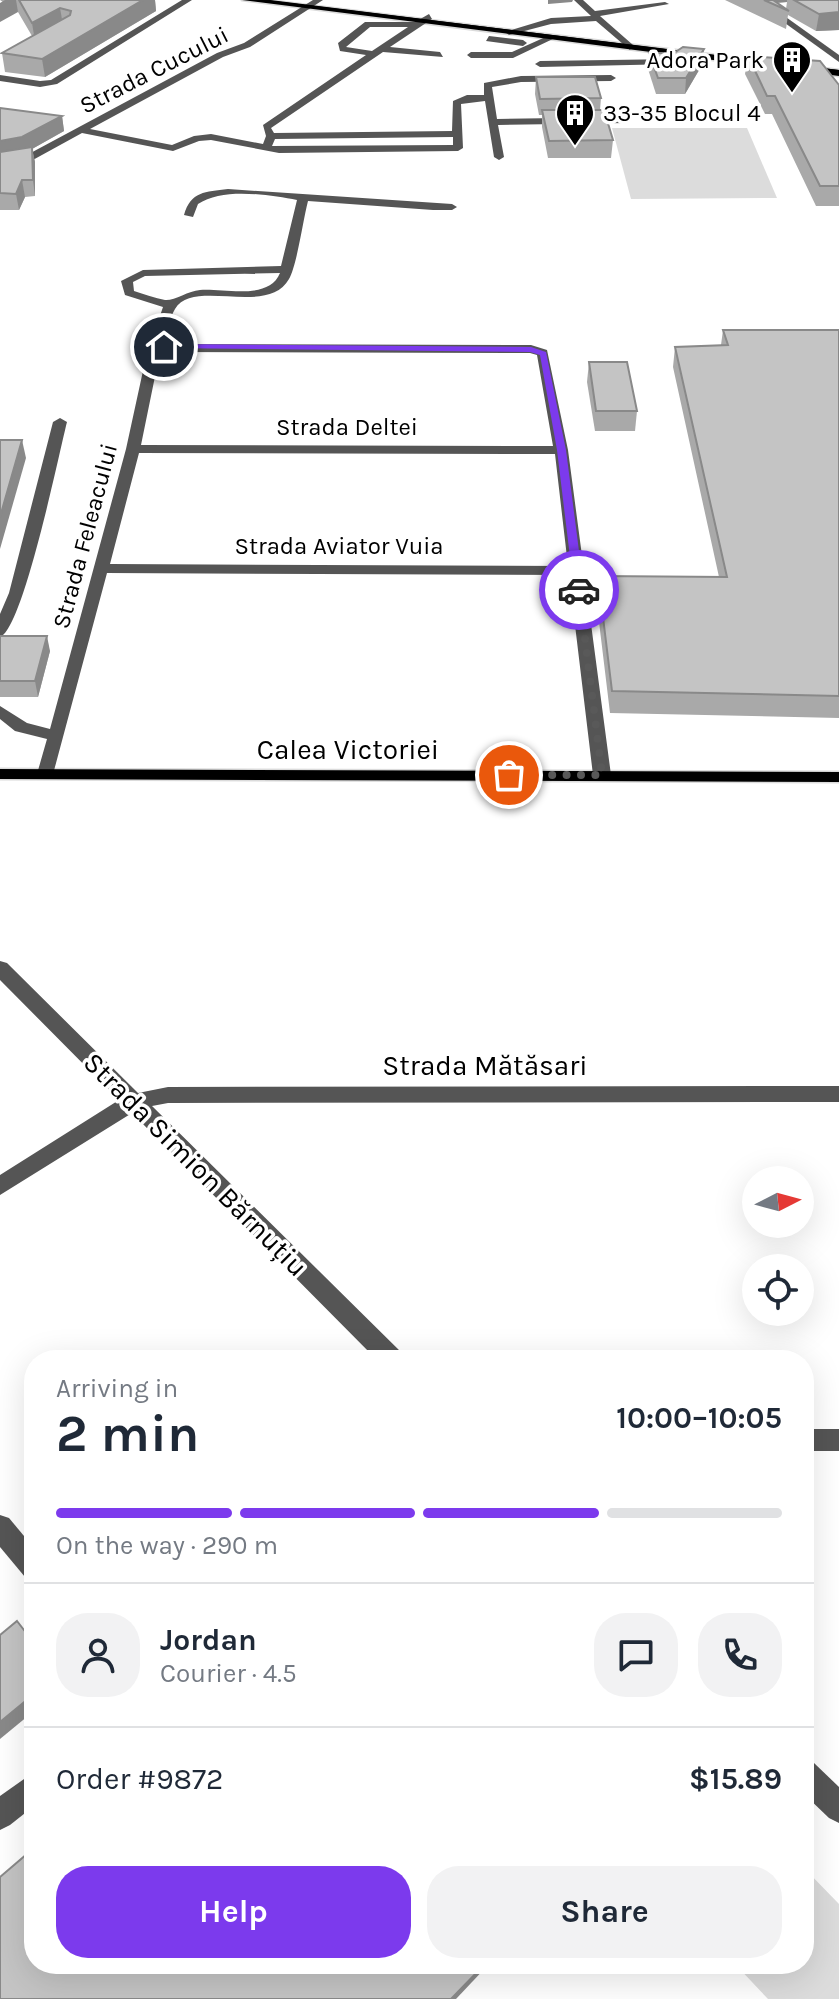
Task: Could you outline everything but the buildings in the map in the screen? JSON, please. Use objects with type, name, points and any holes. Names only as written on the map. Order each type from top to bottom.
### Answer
[{"type":"main road","points":[[246,0],[315,4],[509,32],[839,70]]},
{"type":"main road","points":[[423,21],[521,27],[684,54],[839,70]]},
{"type":"main road","name":"Calea Victoriei","points":[[0,774],[839,777]]},
{"type":"street","points":[[0,78],[40,84],[54,82],[188,0]]},
{"type":"street","points":[[578,0],[626,44]]},
{"type":"street","points":[[757,0],[839,59]]},
{"type":"street","name":"Strada Cucului","points":[[0,162],[27,159],[220,55],[247,45],[315,4]]},
{"type":"street","points":[[509,32],[551,21],[665,4]]},
{"type":"street","points":[[770,9],[784,8]]},
{"type":"street","points":[[271,136],[266,127],[423,21]]},
{"type":"street","points":[[423,21],[368,24],[341,45],[343,49],[440,55]]},
{"type":"street","points":[[471,55],[513,55],[553,37]]},
{"type":"street","points":[[489,39],[535,45]]},
{"type":"street","points":[[540,64],[672,63],[684,54]]},
{"type":"street","points":[[499,157],[487,85],[503,80],[611,78]]},
{"type":"street","points":[[81,130],[160,148],[173,148],[197,138],[211,137],[296,151],[460,152],[456,103],[458,100],[488,98]]},
{"type":"street","points":[[492,122],[627,120]]},
{"type":"street","points":[[271,136],[457,134]]},
{"type":"street","points":[[266,148],[271,136]]},
{"type":"street","points":[[189,215],[193,202],[204,195],[276,193],[303,198],[353,199],[401,207],[452,207]]},
{"type":"street","points":[[287,269],[143,273],[127,281],[129,293],[170,305],[188,296],[252,294],[274,289],[284,279],[287,269],[303,198]]},
{"type":"street","name":"Strada Feleacului","points":[[46,774],[133,449],[152,357],[170,305]]},
{"type":"street","points":[[157,348],[531,349],[546,357],[561,450],[602,775]]},
{"type":"street","name":"Strada Feleacului","points":[[0,632],[17,593],[60,422]]},
{"type":"street","name":"Strada Deltei","points":[[133,449],[561,450]]},
{"type":"street","name":"Strada Aviator Vuia","points":[[101,568],[577,571]]},
{"type":"street","points":[[0,711],[21,727],[56,736]]},
{"type":"street","name":"Strada Simion Bărnuțiu","points":[[0,968],[383,1350]]},
{"type":"street","name":"Strada Mătăsari","points":[[133,1102],[199,1092],[839,1094]]},
{"type":"street","points":[[0,1186],[133,1102]]},
{"type":"street","points":[[814,1440],[839,1440]]},
{"type":"street","points":[[0,1527],[24,1556]]},
{"type":"street","points":[[814,1783],[839,1808]]},
{"type":"street","points":[[0,1815],[24,1795]]},
{"type":"shaded area","points":[[612,128],[747,128],[777,198],[631,199]]},
{"type":"shaded area","points":[[814,1878],[839,1904],[839,1999],[768,1999],[744,1974],[814,1974]]},
{"type":"tram line","points":[[262,0],[770,63]]},
{"type":"tram line","points":[[806,67],[839,71]]},
{"type":"way so far","points":[[509,775],[602,775],[579,590]]},
{"type":"place","name":"Adora Park","points":[[792,94]]},
{"type":"place","name":"33-35 Blocul 4","points":[[575,147]]},
{"type":"route","points":[[164,347],[531,349],[543,353],[561,450],[579,590]]}]
